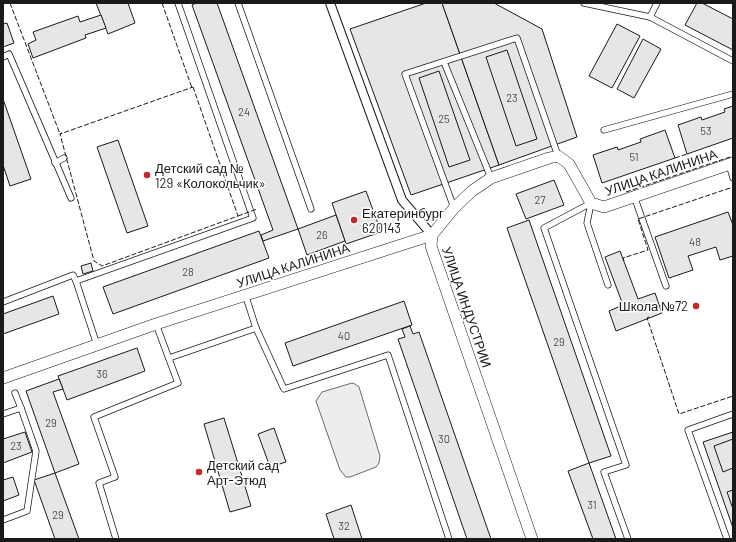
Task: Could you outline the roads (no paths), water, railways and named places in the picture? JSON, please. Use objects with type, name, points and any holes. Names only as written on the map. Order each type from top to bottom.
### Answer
[{"type":"street","name":"УЛИЦА ИНДУСТРИИ","points":[[330,3],[402,200],[432,235],[431,246],[532,539]]},
{"type":"street","points":[[432,235],[454,208],[472,191],[490,178],[558,156]]},
{"type":"street","name":"УЛИЦА КАЛИНИНА","points":[[558,156],[569,164],[590,203],[604,207],[731,164]]},
{"type":"street","name":"УЛИЦА КАЛИНИНА","points":[[3,378],[245,294],[432,235]]},
{"type":"lane","points":[[76,281],[253,218],[178,3]]},
{"type":"lane","points":[[238,3],[311,209]]},
{"type":"lane","points":[[584,3],[650,17],[733,61]]},
{"type":"lane","points":[[650,17],[657,3]]},
{"type":"lane","points":[[454,208],[405,74],[517,38],[558,156]]},
{"type":"lane","points":[[3,57],[9,54],[71,198]]},
{"type":"lane","points":[[444,62],[490,178]]},
{"type":"lane","points":[[604,130],[733,94]]},
{"type":"lane","points":[[55,163],[64,158]]},
{"type":"lane","points":[[731,164],[733,178]]},
{"type":"lane","points":[[634,196],[666,286]]},
{"type":"lane","points":[[590,203],[588,222],[608,285]]},
{"type":"lane","points":[[590,203],[544,228],[626,465],[604,472],[628,539]]},
{"type":"lane","points":[[3,302],[73,275],[97,345]]},
{"type":"lane","points":[[245,294],[256,328],[284,389],[388,355],[449,539]]},
{"type":"lane","points":[[116,539],[99,483],[114,477],[94,417],[178,383],[156,324]]},
{"type":"lane","points":[[169,358],[256,328]]},
{"type":"lane","points":[[3,520],[27,511],[36,452],[15,393]]},
{"type":"lane","points":[[3,414],[21,408]]},
{"type":"lane","points":[[727,539],[688,430],[733,414]]},
{"type":"place","name":"Детский сад № 129 «Колокольчик»","points":[[147,175]]},
{"type":"place","name":"Екатеринбург 620143","points":[[354,220]]},
{"type":"place","name":"Школа №72","points":[[696,306]]},
{"type":"place","name":"Детский сад Арт-Этюд","points":[[199,472]]}]
